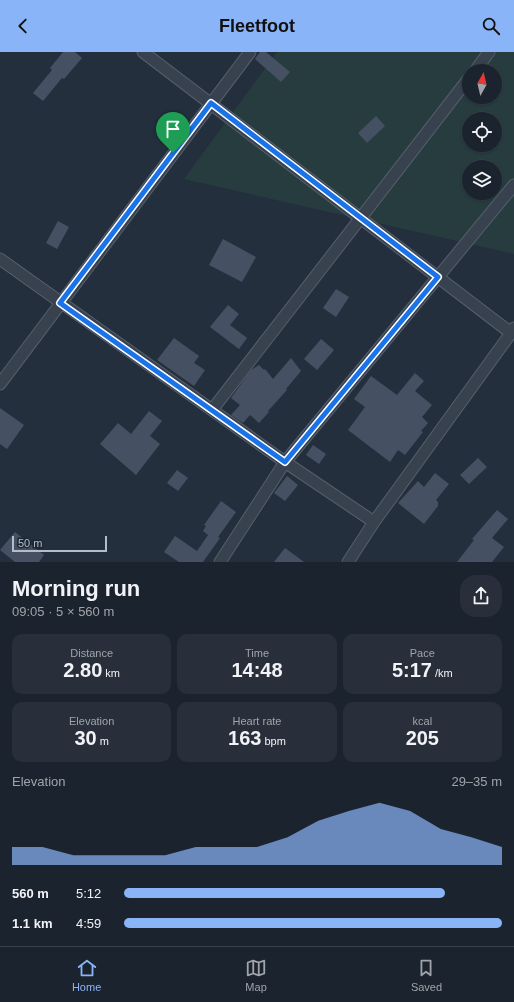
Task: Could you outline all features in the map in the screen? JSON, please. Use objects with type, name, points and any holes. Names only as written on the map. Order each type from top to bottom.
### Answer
[{"type":"street","points":[[143,52],[438,277],[512,330],[374,522],[348,562]]},
{"type":"street","points":[[0,384],[250,52]]},
{"type":"street","points":[[480,64],[489,52]]},
{"type":"street","points":[[212,410],[462,87]]},
{"type":"street","points":[[220,562],[285,462],[514,185]]},
{"type":"street","points":[[0,259],[285,462],[374,522]]},
{"type":"green space","points":[[277,52],[514,52],[514,254],[184,179]]},
{"type":"building","points":[[63,52],[75,52],[82,58],[64,79],[62,78],[43,101],[33,93],[52,70],[50,68]]},
{"type":"building","points":[[260,52],[266,52],[290,72],[281,82],[255,59]]},
{"type":"building","points":[[376,116],[385,126],[367,143],[358,133]]},
{"type":"building","points":[[58,221],[69,227],[57,249],[46,243]]},
{"type":"building","points":[[223,239],[256,257],[242,282],[209,265]]},
{"type":"building","points":[[336,289],[349,297],[336,317],[323,308]]},
{"type":"building","points":[[228,305],[239,314],[230,325],[247,338],[239,349],[210,327]]},
{"type":"building","points":[[174,338],[199,356],[194,363],[205,370],[194,386],[157,360]]},
{"type":"building","points":[[321,339],[334,350],[317,370],[304,359]]},
{"type":"building","points":[[291,358],[301,371],[259,423],[250,415],[243,423],[231,415],[240,405],[231,398],[251,370],[259,365],[264,370],[265,369],[273,379]]},
{"type":"building","points":[[415,373],[424,381],[415,391],[432,405],[422,417],[428,423],[405,455],[398,450],[390,462],[348,430],[365,407],[354,399],[371,376],[397,395]]},
{"type":"building","points":[[0,408],[24,425],[7,449],[0,444]]},
{"type":"building","points":[[149,411],[162,421],[150,436],[160,444],[136,475],[100,444],[118,423],[131,434]]},
{"type":"building","points":[[313,445],[326,454],[319,464],[306,455]]},
{"type":"building","points":[[478,458],[487,467],[469,484],[460,475]]},
{"type":"building","points":[[177,470],[188,478],[178,491],[167,483]]},
{"type":"building","points":[[435,473],[449,484],[436,500],[438,502],[438,506],[424,524],[398,503],[418,481],[424,487]]},
{"type":"building","points":[[287,476],[298,485],[285,501],[274,493]]},
{"type":"building","points":[[221,501],[236,512],[218,537],[220,538],[203,562],[179,562],[164,552],[175,536],[197,551],[208,535],[203,531],[206,526],[204,525]]},
{"type":"building","points":[[497,510],[508,519],[492,538],[504,547],[492,562],[457,562],[474,540],[472,539]]},
{"type":"building","points":[[15,532],[44,555],[39,562],[15,562],[0,550]]},
{"type":"building","points":[[285,548],[304,562],[274,562]]},
{"type":"route","points":[[211,103],[438,277],[285,462],[60,303],[173,153],[211,103]]}]
